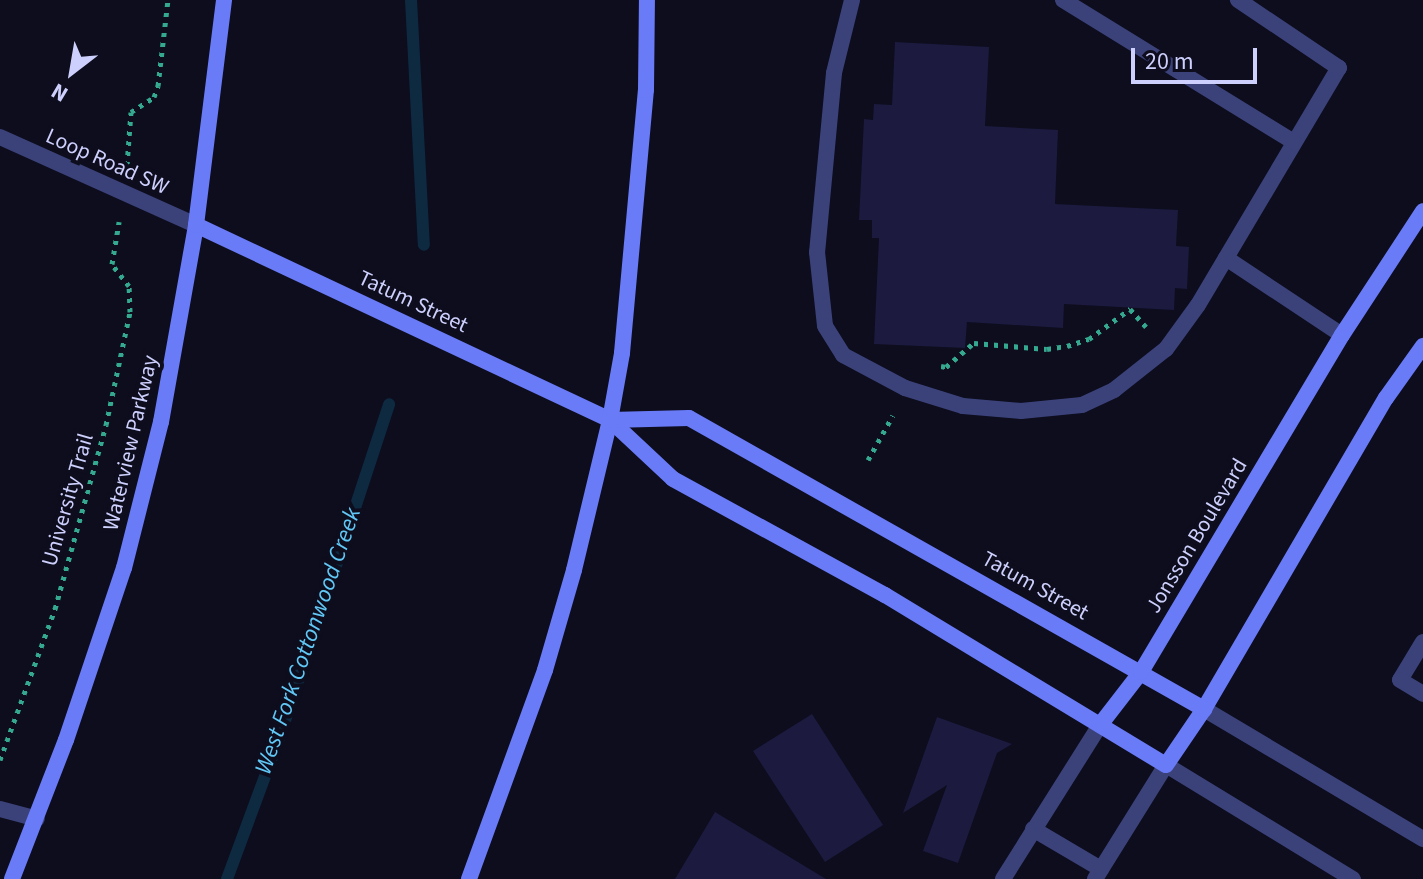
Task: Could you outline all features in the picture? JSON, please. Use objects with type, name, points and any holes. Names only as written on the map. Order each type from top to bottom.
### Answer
[{"type":"street","name":"Waterview Parkway","points":[[12,879],[37,819],[124,568],[161,422],[196,225],[224,0]]},
{"type":"street","points":[[469,879],[545,670],[574,570],[610,420],[622,353],[646,90],[647,0]]},
{"type":"street","points":[[852,0],[834,73],[817,252],[825,326],[843,355],[871,372],[924,395],[963,406],[1021,411],[1082,405],[1114,390],[1166,349],[1198,305],[1339,68],[1238,0]]},
{"type":"street","points":[[1063,0],[1294,142]]},
{"type":"street","name":"Loop Road SW","points":[[0,137],[196,225]]},
{"type":"street","name":"Jonsson Boulevard","points":[[1003,879],[1100,725],[1141,672],[1342,335],[1423,211]]},
{"type":"street","name":"Tatum Street","points":[[196,225],[610,420],[673,479],[885,595],[1353,879]]},
{"type":"street","points":[[1226,258],[1342,335]]},
{"type":"street","points":[[1033,829],[1098,874],[1204,709],[1386,398],[1423,346]]},
{"type":"street","name":"Tatum Street","points":[[610,420],[689,418],[1141,672],[1423,839]]},
{"type":"street","points":[[1423,642],[1400,680],[1423,694]]},
{"type":"street","points":[[0,809],[37,819]]},
{"type":"path","points":[[131,135],[131,112],[154,97],[158,86],[168,0]]},
{"type":"path","name":"University Trail","points":[[0,760],[55,609],[106,425],[130,312],[129,286],[112,264],[115,247]]},
{"type":"path","points":[[931,364],[946,367],[974,343],[1047,349],[1067,346],[1089,339],[1130,309],[1166,349]]},
{"type":"path","points":[[868,460],[897,407]]},
{"type":"building","points":[[895,42],[989,47],[985,126],[1058,130],[1055,204],[1178,210],[1176,246],[1189,247],[1187,289],[1175,288],[1174,310],[1064,304],[1063,328],[967,322],[965,348],[874,344],[879,238],[872,238],[872,220],[859,220],[864,119],[873,120],[874,104],[892,105]]},
{"type":"building","points":[[812,714],[883,825],[825,862],[753,751]]},
{"type":"building","points":[[937,717],[1012,744],[997,753],[958,863],[923,851],[947,785],[903,813]]},
{"type":"building","points":[[715,812],[826,879],[675,879]]},
{"type":"waterway","name":"West Fork Cottonwood Creek","points":[[411,0],[424,245]]},
{"type":"waterway","name":"West Fork Cottonwood Creek","points":[[227,879],[281,733],[389,404]]}]
